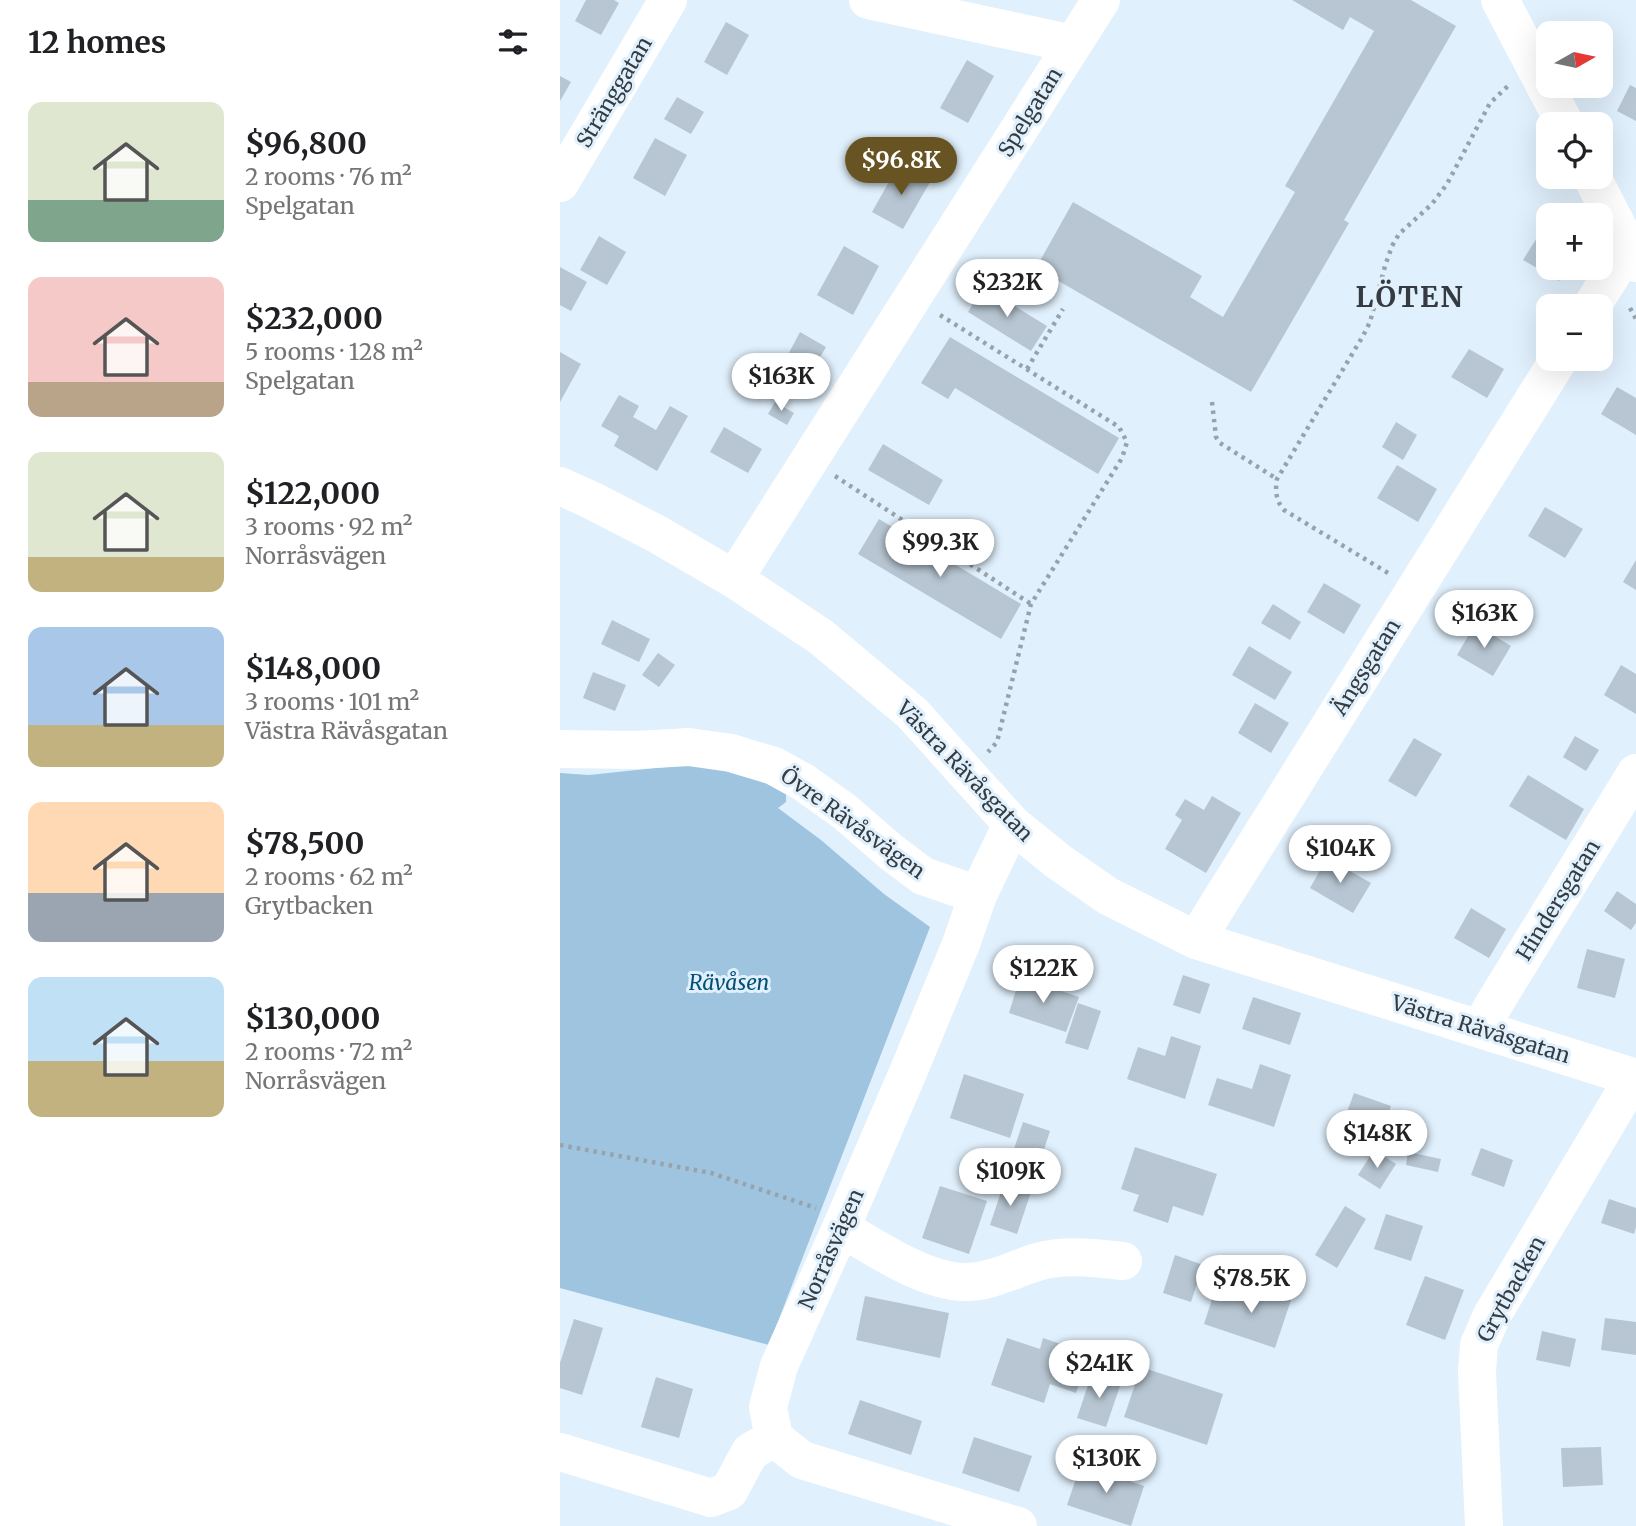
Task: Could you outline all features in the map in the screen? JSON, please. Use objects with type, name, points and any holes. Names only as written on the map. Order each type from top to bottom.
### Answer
[{"type":"street","name":"Stränggatan","points":[[560,183],[668,0]]},
{"type":"street","points":[[869,0],[1073,44]]},
{"type":"street","name":"Spelgatan","points":[[734,579],[1101,0]]},
{"type":"street","points":[[1500,0],[1536,67]]},
{"type":"street","points":[[1599,189],[1634,252],[1601,294]]},
{"type":"street","name":"Ängsgatan","points":[[1196,940],[1551,371]]},
{"type":"street","name":"Västra Rävåsgatan","points":[[560,486],[657,534],[734,579],[821,637],[912,713],[1012,824],[1059,862],[1108,896],[1196,940],[1635,1077]]},
{"type":"street","name":"Övre Rävåsvägen","points":[[560,749],[637,750],[689,747],[731,753],[774,766],[803,782],[845,812],[923,876],[978,895]]},
{"type":"street","name":"Hindersgatan","points":[[1480,1029],[1636,773]]},
{"type":"street","name":"Norråsvägen","points":[[774,1438],[768,1407],[779,1366],[956,957],[978,895],[1012,824]]},
{"type":"street","name":"Grytbacken","points":[[1484,1526],[1477,1371],[1479,1345],[1491,1317],[1635,1077]]},
{"type":"street","points":[[841,1228],[895,1259],[943,1280],[967,1283],[1040,1261],[1077,1256],[1123,1261]]},
{"type":"street","points":[[560,1452],[711,1498],[729,1491],[750,1452],[774,1438],[802,1460],[1018,1526]]},
{"type":"path","points":[[1415,589],[1284,510],[1275,491],[1278,480],[1370,322],[1395,240],[1432,204],[1447,184],[1495,96],[1536,67]]},
{"type":"path","points":[[913,298],[1119,427],[1127,442],[1122,458],[1031,604],[998,742],[981,759]]},
{"type":"path","points":[[1027,369],[1063,309]]},
{"type":"path","points":[[1212,402],[1216,436],[1220,443],[1278,480]]},
{"type":"path","points":[[810,460],[1031,604]]},
{"type":"path","points":[[560,1146],[710,1172],[821,1210],[841,1228]]},
{"type":"green space","name":"Rävåsen","points":[[704,763],[786,787],[786,802],[778,808],[821,840],[884,894],[930,927],[769,1345],[560,1288],[560,773],[589,775]]},
{"type":"building","points":[[586,0],[614,0],[619,3],[601,35],[575,21]]},
{"type":"building","points":[[1292,0],[1411,0],[1456,26],[1344,220],[1349,223],[1251,392],[1036,268],[1073,202],[1202,276],[1190,297],[1223,317],[1295,192],[1285,186],[1374,31],[1350,17],[1343,30]]},
{"type":"building","points":[[726,22],[749,35],[727,75],[704,62]]},
{"type":"building","points":[[967,60],[994,76],[968,123],[940,108]]},
{"type":"building","points":[[560,76],[571,82],[560,101]]},
{"type":"building","points":[[1630,85],[1636,88],[1636,121],[1617,111]]},
{"type":"building","points":[[677,97],[704,112],[691,134],[664,119]]},
{"type":"building","points":[[655,138],[687,155],[665,196],[633,178]]},
{"type":"building","points":[[899,164],[930,182],[903,229],[872,212]]},
{"type":"building","points":[[599,236],[626,252],[607,285],[580,270]]},
{"type":"building","points":[[1536,239],[1536,268],[1523,260]]},
{"type":"building","points":[[844,246],[879,266],[853,315],[817,295]]},
{"type":"building","points":[[560,267],[587,282],[571,311],[560,305]]},
{"type":"building","points":[[983,287],[1047,326],[1031,351],[968,312]]},
{"type":"building","points":[[800,332],[826,347],[807,380],[782,366]]},
{"type":"building","points":[[950,337],[1119,438],[1098,474],[955,388],[948,399],[921,383]]},
{"type":"building","points":[[1469,349],[1504,369],[1487,398],[1451,377]]},
{"type":"building","points":[[560,352],[581,364],[560,402]]},
{"type":"building","points":[[1617,387],[1636,398],[1636,435],[1601,414]]},
{"type":"building","points":[[619,395],[639,406],[633,417],[656,430],[670,406],[688,416],[657,471],[614,446],[619,436],[601,426]]},
{"type":"building","points":[[775,402],[794,413],[787,425],[768,414]]},
{"type":"building","points":[[1396,422],[1417,435],[1403,460],[1382,447]]},
{"type":"building","points":[[724,427],[762,449],[748,473],[710,452]]},
{"type":"building","points":[[883,444],[943,480],[929,505],[868,470]]},
{"type":"building","points":[[1397,465],[1437,489],[1418,522],[1377,498]]},
{"type":"building","points":[[1545,507],[1583,529],[1565,558],[1528,536]]},
{"type":"building","points":[[879,519],[1021,604],[1001,639],[858,554]]},
{"type":"building","points":[[1636,560],[1636,590],[1623,582]]},
{"type":"building","points":[[1324,583],[1361,605],[1344,634],[1307,612]]},
{"type":"building","points":[[1273,604],[1301,622],[1290,640],[1261,623]]},
{"type":"building","points":[[612,620],[650,639],[639,662],[601,644]]},
{"type":"building","points":[[1475,624],[1511,646],[1493,676],[1457,655]]},
{"type":"building","points":[[1249,646],[1292,672],[1275,700],[1232,675]]},
{"type":"building","points":[[658,653],[675,665],[659,687],[642,675]]},
{"type":"building","points":[[1621,665],[1636,674],[1636,714],[1604,695]]},
{"type":"building","points":[[593,672],[626,685],[615,711],[583,698]]},
{"type":"building","points":[[1255,703],[1289,723],[1271,753],[1238,733]]},
{"type":"building","points":[[1575,736],[1599,750],[1586,771],[1563,757]]},
{"type":"building","points":[[1414,738],[1442,754],[1416,797],[1388,781]]},
{"type":"building","points":[[1528,775],[1584,809],[1566,840],[1509,806]]},
{"type":"building","points":[[1212,796],[1241,813],[1206,873],[1165,849],[1182,820],[1175,815],[1185,799],[1204,810]]},
{"type":"building","points":[[1327,858],[1371,883],[1353,913],[1310,888]]},
{"type":"building","points":[[1617,891],[1636,904],[1636,923],[1631,930],[1604,911]]},
{"type":"building","points":[[1471,908],[1506,929],[1489,958],[1454,938]]},
{"type":"building","points":[[1587,949],[1625,959],[1615,998],[1577,988]]},
{"type":"building","points":[[1183,975],[1210,984],[1200,1014],[1173,1005]]},
{"type":"building","points":[[1020,977],[1079,997],[1066,1032],[1009,1013]]},
{"type":"building","points":[[1253,997],[1301,1013],[1290,1045],[1242,1029]]},
{"type":"building","points":[[1078,1003],[1101,1011],[1088,1050],[1065,1043]]},
{"type":"building","points":[[1171,1036],[1201,1046],[1185,1099],[1127,1079],[1138,1047],[1165,1056]]},
{"type":"building","points":[[1260,1064],[1291,1075],[1274,1127],[1208,1105],[1217,1078],[1252,1089]]},
{"type":"building","points":[[964,1074],[1024,1094],[1010,1138],[950,1118]]},
{"type":"building","points":[[1354,1093],[1391,1106],[1382,1133],[1344,1120]]},
{"type":"building","points":[[1023,1122],[1050,1131],[1039,1165],[1012,1155]]},
{"type":"building","points":[[1135,1147],[1217,1174],[1203,1216],[1173,1206],[1168,1223],[1133,1211],[1139,1195],[1121,1189]]},
{"type":"building","points":[[1481,1148],[1513,1160],[1504,1187],[1471,1175]]},
{"type":"building","points":[[1374,1150],[1396,1164],[1380,1189],[1358,1175]]},
{"type":"building","points":[[1408,1152],[1441,1159],[1438,1172],[1406,1165]]},
{"type":"building","points":[[1004,1183],[1031,1192],[1017,1234],[990,1225]]},
{"type":"building","points":[[940,1186],[987,1201],[969,1254],[922,1238]]},
{"type":"building","points":[[1609,1199],[1636,1208],[1634,1234],[1601,1223]]},
{"type":"building","points":[[1345,1206],[1366,1219],[1337,1268],[1315,1255]]},
{"type":"building","points":[[1386,1214],[1423,1226],[1411,1261],[1374,1249]]},
{"type":"building","points":[[1175,1255],[1203,1265],[1191,1302],[1163,1293]]},
{"type":"building","points":[[1425,1276],[1464,1290],[1445,1340],[1406,1325]]},
{"type":"building","points":[[1253,1283],[1292,1297],[1275,1348],[1204,1324],[1215,1290],[1247,1302]]},
{"type":"building","points":[[865,1296],[949,1313],[940,1358],[856,1340]]},
{"type":"building","points":[[1605,1318],[1636,1322],[1636,1355],[1601,1350]]},
{"type":"building","points":[[574,1319],[603,1328],[582,1395],[560,1388],[560,1363]]},
{"type":"building","points":[[1542,1331],[1576,1339],[1570,1367],[1536,1360]]},
{"type":"building","points":[[1007,1338],[1040,1349],[1043,1338],[1090,1354],[1076,1393],[1050,1384],[1044,1403],[991,1385]]},
{"type":"building","points":[[1141,1367],[1223,1394],[1207,1445],[1124,1417]]},
{"type":"building","points":[[1092,1373],[1121,1383],[1106,1427],[1077,1418]]},
{"type":"building","points":[[656,1377],[693,1389],[679,1438],[641,1427]]},
{"type":"building","points":[[860,1400],[922,1421],[911,1455],[848,1434]]},
{"type":"building","points":[[974,1437],[1032,1456],[1019,1492],[962,1473]]},
{"type":"building","points":[[1601,1447],[1603,1485],[1563,1487],[1561,1448]]},
{"type":"building","points":[[1081,1464],[1144,1486],[1131,1526],[1067,1505]]},
{"type":"district","name":"LÖTEN","points":[[1410,297]]}]
